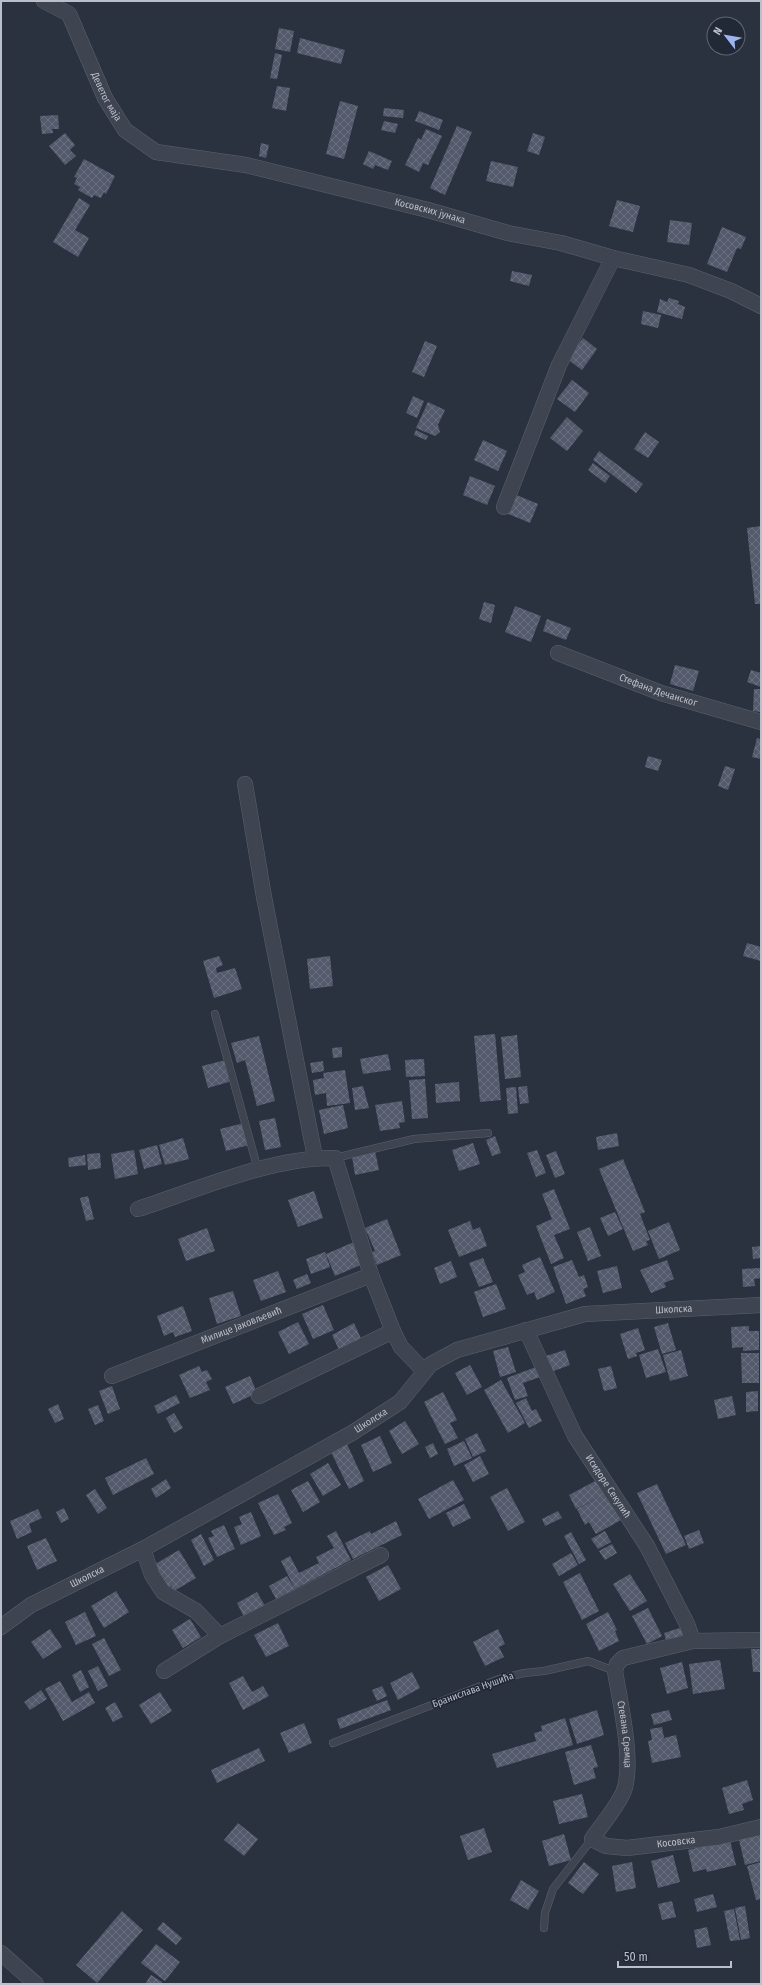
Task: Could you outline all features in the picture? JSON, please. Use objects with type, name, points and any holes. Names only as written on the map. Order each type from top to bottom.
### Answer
[{"type":"street","name":"Деветог маја","points":[[44,1],[69,14],[105,98],[125,130],[156,152],[246,165]]},
{"type":"street","name":"Косовских јунака","points":[[246,165],[428,210],[508,233],[561,243],[613,258],[689,274],[731,291],[761,306]]},
{"type":"street","points":[[504,507],[559,365],[613,258]]},
{"type":"street","name":"Стефана Дечанског","points":[[558,653],[661,693],[761,722]]},
{"type":"street","points":[[245,784],[264,897],[315,1158]]},
{"type":"street","points":[[138,1209],[258,1170],[315,1158],[335,1158],[371,1275],[393,1331],[401,1347],[424,1371]]},
{"type":"street","name":"Милице Јаковљевић","points":[[112,1376],[371,1275]]},
{"type":"street","name":"Школска","points":[[1,1627],[31,1605],[143,1549],[352,1433],[400,1402],[424,1371],[435,1360],[457,1350],[585,1314],[761,1305]]},
{"type":"street","name":"Исидоре Секулић","points":[[526,1330],[575,1436],[647,1546],[687,1624],[693,1641]]},
{"type":"street","points":[[259,1396],[393,1331]]},
{"type":"street","points":[[143,1549],[152,1576],[163,1592],[196,1611],[220,1636]]},
{"type":"street","points":[[164,1671],[220,1636],[381,1555]]},
{"type":"street","points":[[616,1671],[618,1664],[623,1658],[693,1641],[761,1640]]},
{"type":"street","name":"Стевана Сремца","points":[[592,1839],[623,1792],[626,1778],[627,1759],[616,1671]]},
{"type":"street","name":"Косовска","points":[[592,1839],[606,1846],[627,1848],[719,1837],[761,1827]]},
{"type":"street","points":[[1,1953],[36,1984]]},
{"type":"lane","points":[[215,1014],[258,1170]]},
{"type":"lane","points":[[335,1158],[414,1139],[488,1132]]},
{"type":"lane","name":"Бранислава Нушића","points":[[333,1743],[499,1679],[588,1661],[616,1671]]},
{"type":"lane","name":"Стевана Сремца","points":[[544,1928],[545,1913],[553,1889],[592,1839]]},
{"type":"building","points":[[279,28],[294,31],[290,52],[275,49]]},
{"type":"building","points":[[300,38],[345,50],[341,64],[297,53]]},
{"type":"building","points":[[275,53],[282,55],[277,79],[270,78]]},
{"type":"building","points":[[277,86],[290,88],[286,111],[272,108]]},
{"type":"building","points":[[340,101],[358,106],[344,159],[326,154]]},
{"type":"building","points":[[384,108],[404,110],[403,118],[383,116]]},
{"type":"building","points":[[419,111],[443,120],[439,130],[415,121]]},
{"type":"building","points":[[58,115],[59,129],[52,129],[53,133],[42,134],[40,116]]},
{"type":"building","points":[[384,121],[398,124],[395,133],[381,130]]},
{"type":"building","points":[[457,126],[472,132],[445,195],[430,188]]},
{"type":"building","points":[[426,129],[442,136],[428,165],[423,163],[419,172],[405,165],[418,138],[421,140]]},
{"type":"building","points":[[65,133],[75,145],[70,150],[76,156],[65,165],[49,146]]},
{"type":"building","points":[[533,133],[545,137],[539,155],[527,151]]},
{"type":"building","points":[[261,143],[269,145],[266,158],[259,156]]},
{"type":"building","points":[[369,151],[392,161],[388,170],[375,165],[373,169],[363,164]]},
{"type":"building","points":[[84,159],[115,176],[106,194],[104,192],[101,198],[94,195],[92,198],[78,190],[80,187],[74,184],[77,178],[74,177]]},
{"type":"building","points":[[491,161],[518,167],[513,187],[486,181]]},
{"type":"building","points":[[79,198],[90,205],[75,230],[89,238],[78,257],[53,242]]},
{"type":"building","points":[[617,200],[640,206],[633,232],[609,226]]},
{"type":"building","points":[[670,220],[692,223],[689,245],[667,242]]},
{"type":"building","points":[[722,227],[746,237],[741,249],[737,248],[727,272],[707,264]]},
{"type":"building","points":[[512,271],[532,275],[529,286],[510,281]]},
{"type":"building","points":[[669,298],[679,301],[678,304],[685,307],[682,319],[657,312],[660,299],[667,302]]},
{"type":"building","points":[[643,311],[661,315],[658,328],[641,324]]},
{"type":"building","points":[[583,338],[597,349],[582,370],[567,359]]},
{"type":"building","points":[[425,341],[437,346],[424,377],[412,372]]},
{"type":"building","points":[[572,380],[589,393],[575,412],[557,399]]},
{"type":"building","points":[[413,396],[424,401],[417,418],[406,413]]},
{"type":"building","points":[[428,402],[445,410],[438,425],[440,432],[435,436],[416,428]]},
{"type":"building","points":[[567,417],[583,431],[567,451],[550,438]]},
{"type":"building","points":[[416,430],[428,436],[426,440],[414,435]]},
{"type":"building","points":[[645,432],[659,442],[648,458],[634,449]]},
{"type":"building","points":[[483,440],[507,451],[498,471],[474,460]]},
{"type":"building","points":[[599,451],[643,484],[636,493],[593,460]]},
{"type":"building","points":[[593,463],[610,476],[605,483],[588,470]]},
{"type":"building","points":[[470,476],[495,486],[487,505],[463,495]]},
{"type":"building","points":[[514,494],[538,504],[530,523],[506,513]]},
{"type":"building","points":[[761,526],[761,604],[755,604],[747,528]]},
{"type":"building","points":[[484,602],[495,605],[491,623],[479,619]]},
{"type":"building","points":[[515,606],[541,616],[531,642],[505,632]]},
{"type":"building","points":[[547,619],[571,628],[566,640],[543,631]]},
{"type":"building","points":[[675,665],[699,671],[693,691],[670,684]]},
{"type":"building","points":[[751,670],[761,673],[761,687],[747,682]]},
{"type":"building","points":[[754,689],[761,689],[761,712],[753,711]]},
{"type":"building","points":[[757,738],[761,739],[761,759],[752,757]]},
{"type":"building","points":[[648,756],[662,760],[658,771],[645,767]]},
{"type":"building","points":[[725,766],[735,769],[728,790],[718,786]]},
{"type":"building","points":[[747,943],[761,947],[761,961],[743,956]]},
{"type":"building","points":[[219,956],[223,965],[216,968],[217,973],[235,968],[242,989],[214,998],[203,961]]},
{"type":"building","points":[[330,956],[333,986],[310,989],[307,959]]},
{"type":"building","points":[[495,1034],[501,1100],[480,1102],[474,1036]]},
{"type":"building","points":[[517,1035],[521,1077],[505,1079],[501,1037]]},
{"type":"building","points":[[259,1036],[275,1101],[257,1106],[245,1060],[237,1063],[231,1043]]},
{"type":"building","points":[[342,1047],[342,1057],[333,1058],[332,1048]]},
{"type":"building","points":[[388,1054],[391,1070],[363,1074],[360,1059]]},
{"type":"building","points":[[424,1059],[425,1076],[406,1077],[405,1060]]},
{"type":"building","points":[[226,1060],[232,1081],[208,1088],[202,1066]]},
{"type":"building","points":[[323,1061],[324,1071],[312,1073],[310,1063]]},
{"type":"building","points":[[345,1070],[350,1103],[327,1106],[326,1093],[315,1095],[313,1080],[324,1078],[323,1073]]},
{"type":"building","points":[[425,1079],[428,1118],[412,1119],[409,1080]]},
{"type":"building","points":[[459,1082],[460,1101],[436,1103],[435,1084]]},
{"type":"building","points":[[363,1086],[369,1108],[355,1110],[352,1088]]},
{"type":"building","points":[[527,1086],[529,1103],[520,1104],[518,1087]]},
{"type":"building","points":[[516,1087],[518,1113],[508,1114],[506,1088]]},
{"type":"building","points":[[402,1101],[405,1122],[399,1123],[400,1128],[380,1131],[375,1105]]},
{"type":"building","points":[[343,1105],[348,1128],[324,1134],[319,1110]]},
{"type":"building","points":[[275,1118],[281,1147],[265,1150],[259,1121]]},
{"type":"building","points":[[244,1123],[249,1145],[226,1151],[220,1129]]},
{"type":"building","points":[[617,1133],[619,1146],[598,1150],[596,1137]]},
{"type":"building","points":[[495,1136],[501,1153],[492,1156],[486,1140]]},
{"type":"building","points":[[183,1138],[189,1159],[165,1165],[159,1145]]},
{"type":"building","points":[[473,1143],[480,1164],[459,1171],[452,1150]]},
{"type":"building","points":[[157,1145],[162,1164],[144,1169],[139,1150]]},
{"type":"building","points":[[134,1150],[138,1174],[115,1179],[111,1154]]},
{"type":"building","points":[[537,1150],[546,1173],[536,1177],[527,1153]]},
{"type":"building","points":[[375,1151],[379,1170],[355,1175],[352,1156]]},
{"type":"building","points":[[556,1151],[565,1174],[555,1178],[546,1155]]},
{"type":"building","points":[[100,1153],[101,1168],[88,1170],[87,1154]]},
{"type":"building","points":[[85,1155],[86,1165],[69,1167],[68,1158]]},
{"type":"building","points":[[623,1159],[645,1212],[640,1214],[650,1240],[646,1241],[648,1245],[633,1251],[599,1169]]},
{"type":"building","points":[[554,1189],[570,1229],[554,1235],[564,1258],[551,1264],[536,1226],[552,1219],[542,1194]]},
{"type":"building","points":[[314,1191],[323,1218],[298,1227],[288,1200]]},
{"type":"building","points":[[88,1196],[94,1219],[86,1221],[80,1198]]},
{"type":"building","points":[[615,1212],[623,1229],[608,1236],[600,1218]]},
{"type":"building","points":[[387,1219],[401,1255],[377,1265],[372,1252],[375,1251],[365,1228]]},
{"type":"building","points":[[470,1221],[473,1230],[480,1227],[487,1246],[459,1257],[448,1230]]},
{"type":"building","points":[[669,1222],[680,1250],[659,1259],[648,1231]]},
{"type":"building","points":[[590,1227],[601,1256],[588,1261],[577,1232]]},
{"type":"building","points":[[207,1228],[215,1251],[186,1261],[178,1239]]},
{"type":"building","points":[[354,1242],[363,1264],[335,1276],[326,1254]]},
{"type":"building","points":[[761,1246],[761,1258],[753,1259],[752,1247]]},
{"type":"building","points":[[325,1252],[330,1267],[311,1274],[306,1259]]},
{"type":"building","points":[[540,1257],[555,1292],[537,1300],[534,1292],[527,1295],[518,1275],[525,1272],[522,1265]]},
{"type":"building","points":[[483,1258],[493,1282],[479,1287],[469,1263]]},
{"type":"building","points":[[572,1260],[579,1277],[584,1275],[588,1287],[583,1289],[586,1296],[566,1304],[553,1267]]},
{"type":"building","points":[[667,1260],[674,1279],[664,1283],[666,1287],[651,1293],[640,1270]]},
{"type":"building","points":[[451,1261],[457,1277],[440,1284],[434,1268]]},
{"type":"building","points":[[617,1266],[622,1288],[603,1293],[597,1271]]},
{"type":"building","points":[[761,1268],[761,1278],[754,1279],[755,1286],[743,1287],[742,1269]]},
{"type":"building","points":[[278,1271],[286,1292],[261,1301],[253,1280]]},
{"type":"building","points":[[307,1274],[311,1283],[297,1289],[293,1280]]},
{"type":"building","points":[[496,1284],[506,1309],[483,1317],[474,1292]]},
{"type":"building","points":[[233,1291],[241,1316],[217,1324],[209,1298]]},
{"type":"building","points":[[323,1305],[334,1330],[313,1339],[302,1314]]},
{"type":"building","points":[[183,1306],[192,1331],[175,1337],[173,1332],[164,1336],[157,1316]]},
{"type":"building","points":[[298,1322],[309,1344],[289,1354],[278,1332]]},
{"type":"building","points":[[354,1323],[363,1343],[341,1354],[332,1335]]},
{"type":"building","points":[[668,1323],[676,1350],[662,1354],[654,1327]]},
{"type":"building","points":[[749,1326],[749,1331],[759,1331],[759,1350],[743,1351],[743,1347],[732,1348],[731,1327]]},
{"type":"building","points":[[638,1328],[645,1350],[636,1353],[637,1356],[628,1359],[620,1334]]},
{"type":"building","points":[[508,1347],[516,1372],[500,1377],[493,1351]]},
{"type":"building","points":[[658,1349],[666,1372],[646,1378],[639,1355]]},
{"type":"building","points":[[565,1350],[570,1365],[551,1372],[546,1356]]},
{"type":"building","points":[[681,1350],[688,1376],[670,1381],[663,1355]]},
{"type":"building","points":[[741,1353],[759,1353],[759,1383],[742,1383]]},
{"type":"building","points":[[470,1365],[482,1387],[467,1395],[455,1373]]},
{"type":"building","points":[[199,1366],[202,1372],[207,1370],[212,1379],[206,1382],[210,1390],[190,1398],[179,1375]]},
{"type":"building","points":[[611,1366],[617,1388],[604,1391],[598,1369]]},
{"type":"building","points":[[536,1367],[540,1377],[523,1383],[528,1396],[515,1400],[507,1378]]},
{"type":"building","points":[[250,1376],[257,1393],[233,1404],[225,1387]]},
{"type":"building","points":[[501,1380],[525,1423],[508,1433],[484,1390]]},
{"type":"building","points":[[112,1386],[120,1409],[108,1414],[99,1391]]},
{"type":"building","points":[[758,1391],[758,1411],[746,1412],[746,1392]]},
{"type":"building","points":[[443,1392],[457,1420],[450,1423],[458,1438],[445,1444],[424,1402]]},
{"type":"building","points":[[176,1395],[180,1403],[158,1414],[154,1406]]},
{"type":"building","points":[[732,1396],[736,1415],[718,1419],[714,1400]]},
{"type":"building","points":[[526,1398],[532,1411],[536,1409],[542,1421],[529,1428],[516,1403]]},
{"type":"building","points":[[58,1404],[64,1419],[55,1423],[48,1409]]},
{"type":"building","points":[[98,1405],[104,1421],[95,1425],[88,1409]]},
{"type":"building","points":[[174,1413],[183,1428],[174,1433],[166,1418]]},
{"type":"building","points":[[405,1421],[419,1444],[402,1454],[389,1431]]},
{"type":"building","points":[[477,1433],[486,1451],[473,1457],[465,1439]]},
{"type":"building","points":[[380,1436],[392,1463],[373,1472],[361,1445]]},
{"type":"building","points":[[464,1441],[472,1458],[454,1466],[447,1449]]},
{"type":"building","points":[[433,1443],[438,1454],[430,1458],[425,1447]]},
{"type":"building","points":[[347,1444],[364,1481],[349,1489],[331,1452]]},
{"type":"building","points":[[480,1456],[489,1474],[473,1482],[464,1465]]},
{"type":"building","points":[[146,1458],[154,1474],[113,1495],[105,1478]]},
{"type":"building","points":[[328,1463],[341,1485],[323,1496],[310,1474]]},
{"type":"building","points":[[166,1479],[171,1488],[156,1498],[151,1489]]},
{"type":"building","points":[[599,1479],[607,1493],[576,1509],[569,1495]]},
{"type":"building","points":[[453,1480],[464,1500],[429,1519],[418,1499]]},
{"type":"building","points":[[308,1481],[320,1502],[303,1512],[291,1490]]},
{"type":"building","points":[[657,1484],[686,1545],[666,1554],[637,1493]]},
{"type":"building","points":[[507,1488],[525,1522],[508,1531],[490,1497]]},
{"type":"building","points":[[95,1489],[107,1508],[98,1514],[86,1495]]},
{"type":"building","points":[[607,1493],[621,1520],[596,1534],[589,1522],[585,1525],[577,1509]]},
{"type":"building","points":[[278,1494],[292,1523],[284,1527],[286,1530],[274,1535],[258,1503]]},
{"type":"building","points":[[464,1504],[471,1518],[453,1527],[446,1513]]},
{"type":"building","points":[[64,1508],[69,1519],[61,1523],[56,1512]]},
{"type":"building","points":[[38,1509],[42,1518],[29,1524],[32,1532],[17,1539],[10,1521]]},
{"type":"building","points":[[558,1511],[562,1518],[545,1526],[542,1519]]},
{"type":"building","points":[[251,1512],[261,1536],[241,1545],[234,1527],[242,1524],[239,1517]]},
{"type":"building","points":[[396,1521],[402,1535],[353,1559],[345,1543],[370,1531],[371,1534]]},
{"type":"building","points":[[224,1525],[235,1549],[217,1557],[208,1538],[214,1536],[211,1531]]},
{"type":"building","points":[[699,1530],[704,1543],[689,1549],[684,1536]]},
{"type":"building","points":[[336,1531],[351,1560],[295,1589],[281,1561],[290,1556],[299,1573],[319,1563],[316,1557],[334,1548],[327,1536]]},
{"type":"building","points":[[605,1531],[611,1542],[598,1549],[591,1539]]},
{"type":"building","points":[[571,1532],[586,1560],[579,1564],[564,1536]]},
{"type":"building","points":[[201,1534],[214,1560],[204,1566],[191,1540]]},
{"type":"building","points":[[46,1538],[57,1561],[37,1570],[27,1546]]},
{"type":"building","points":[[612,1544],[617,1553],[605,1560],[599,1551]]},
{"type":"building","points":[[179,1550],[196,1578],[174,1591],[171,1586],[166,1589],[152,1566]]},
{"type":"building","points":[[571,1553],[578,1565],[559,1576],[552,1564]]},
{"type":"building","points":[[388,1565],[401,1589],[379,1601],[366,1577]]},
{"type":"building","points":[[580,1573],[599,1611],[582,1620],[563,1582]]},
{"type":"building","points":[[630,1574],[647,1601],[630,1611],[613,1584]]},
{"type":"building","points":[[287,1576],[295,1589],[276,1599],[269,1586]]},
{"type":"building","points":[[116,1591],[129,1612],[104,1628],[91,1606]]},
{"type":"building","points":[[257,1592],[265,1606],[244,1617],[237,1603]]},
{"type":"building","points":[[648,1608],[662,1636],[647,1644],[632,1616]]},
{"type":"building","points":[[85,1612],[96,1636],[76,1645],[65,1622]]},
{"type":"building","points":[[608,1612],[617,1630],[615,1631],[619,1641],[599,1651],[586,1624]]},
{"type":"building","points":[[190,1619],[201,1637],[183,1648],[172,1630]]},
{"type":"building","points":[[278,1623],[289,1646],[266,1657],[254,1635]]},
{"type":"building","points":[[683,1627],[686,1637],[667,1644],[664,1633]]},
{"type":"building","points":[[50,1629],[62,1647],[43,1659],[31,1642]]},
{"type":"building","points":[[498,1629],[505,1644],[499,1647],[504,1657],[485,1666],[473,1642]]},
{"type":"building","points":[[104,1638],[121,1670],[109,1676],[92,1644]]},
{"type":"building","points":[[751,1649],[761,1649],[761,1672],[753,1672]]},
{"type":"building","points":[[720,1660],[725,1689],[693,1694],[689,1664]]},
{"type":"building","points":[[682,1662],[688,1688],[667,1694],[660,1668]]},
{"type":"building","points":[[98,1666],[108,1686],[98,1691],[88,1671]]},
{"type":"building","points":[[81,1670],[89,1687],[80,1692],[72,1675]]},
{"type":"building","points":[[412,1672],[420,1688],[398,1700],[390,1683]]},
{"type":"building","points":[[243,1676],[252,1692],[263,1686],[269,1696],[243,1710],[229,1683]]},
{"type":"building","points":[[60,1681],[72,1702],[89,1692],[95,1703],[63,1721],[45,1689]]},
{"type":"building","points":[[382,1686],[387,1696],[377,1701],[372,1690]]},
{"type":"building","points":[[41,1690],[47,1699],[30,1710],[24,1702]]},
{"type":"building","points":[[160,1692],[172,1711],[151,1724],[139,1705]]},
{"type":"building","points":[[387,1700],[391,1710],[340,1729],[337,1719]]},
{"type":"building","points":[[115,1702],[123,1717],[113,1722],[105,1708]]},
{"type":"building","points":[[597,1710],[604,1735],[577,1744],[569,1719]]},
{"type":"building","points":[[669,1710],[672,1720],[654,1725],[651,1714]]},
{"type":"building","points":[[565,1718],[573,1745],[497,1768],[492,1754],[536,1741],[534,1733],[542,1731],[541,1726]]},
{"type":"building","points":[[304,1723],[312,1743],[289,1753],[280,1733]]},
{"type":"building","points":[[662,1727],[664,1738],[676,1735],[681,1757],[652,1763],[648,1741],[652,1740],[650,1729]]},
{"type":"building","points":[[591,1745],[598,1767],[593,1768],[596,1778],[574,1785],[565,1752]]},
{"type":"building","points":[[259,1748],[265,1761],[217,1783],[211,1770]]},
{"type":"building","points":[[747,1780],[753,1800],[742,1804],[744,1810],[729,1814],[722,1788]]},
{"type":"building","points":[[582,1794],[588,1817],[559,1824],[553,1801]]},
{"type":"building","points":[[238,1823],[258,1839],[244,1856],[224,1840]]},
{"type":"building","points":[[484,1828],[492,1852],[468,1860],[460,1836]]},
{"type":"building","points":[[564,1834],[571,1860],[549,1866],[542,1841]]},
{"type":"building","points":[[760,1835],[761,1861],[745,1865],[739,1840]]},
{"type":"building","points":[[730,1840],[736,1865],[707,1872],[706,1869],[693,1872],[688,1850]]},
{"type":"building","points":[[673,1855],[680,1882],[658,1888],[651,1861]]},
{"type":"building","points":[[584,1862],[599,1874],[583,1894],[568,1883]]},
{"type":"building","points":[[632,1862],[636,1888],[616,1892],[612,1866]]},
{"type":"building","points":[[761,1862],[761,1899],[756,1900],[747,1866]]},
{"type":"building","points":[[521,1880],[539,1891],[528,1910],[510,1900]]},
{"type":"building","points":[[713,1894],[717,1907],[697,1912],[694,1899]]},
{"type":"building","points":[[672,1901],[676,1917],[662,1920],[658,1904]]},
{"type":"building","points":[[745,1906],[750,1938],[741,1940],[735,1908]]},
{"type":"building","points":[[734,1909],[740,1940],[730,1941],[724,1911]]},
{"type":"building","points":[[122,1911],[143,1930],[97,1983],[76,1965]]},
{"type":"building","points":[[163,1922],[182,1938],[176,1945],[157,1929]]},
{"type":"building","points":[[707,1927],[711,1945],[697,1948],[694,1930]]},
{"type":"building","points":[[156,1944],[180,1962],[165,1981],[141,1963]]},
{"type":"building","points":[[151,1975],[162,1982],[161,1984],[145,1984]]}]
